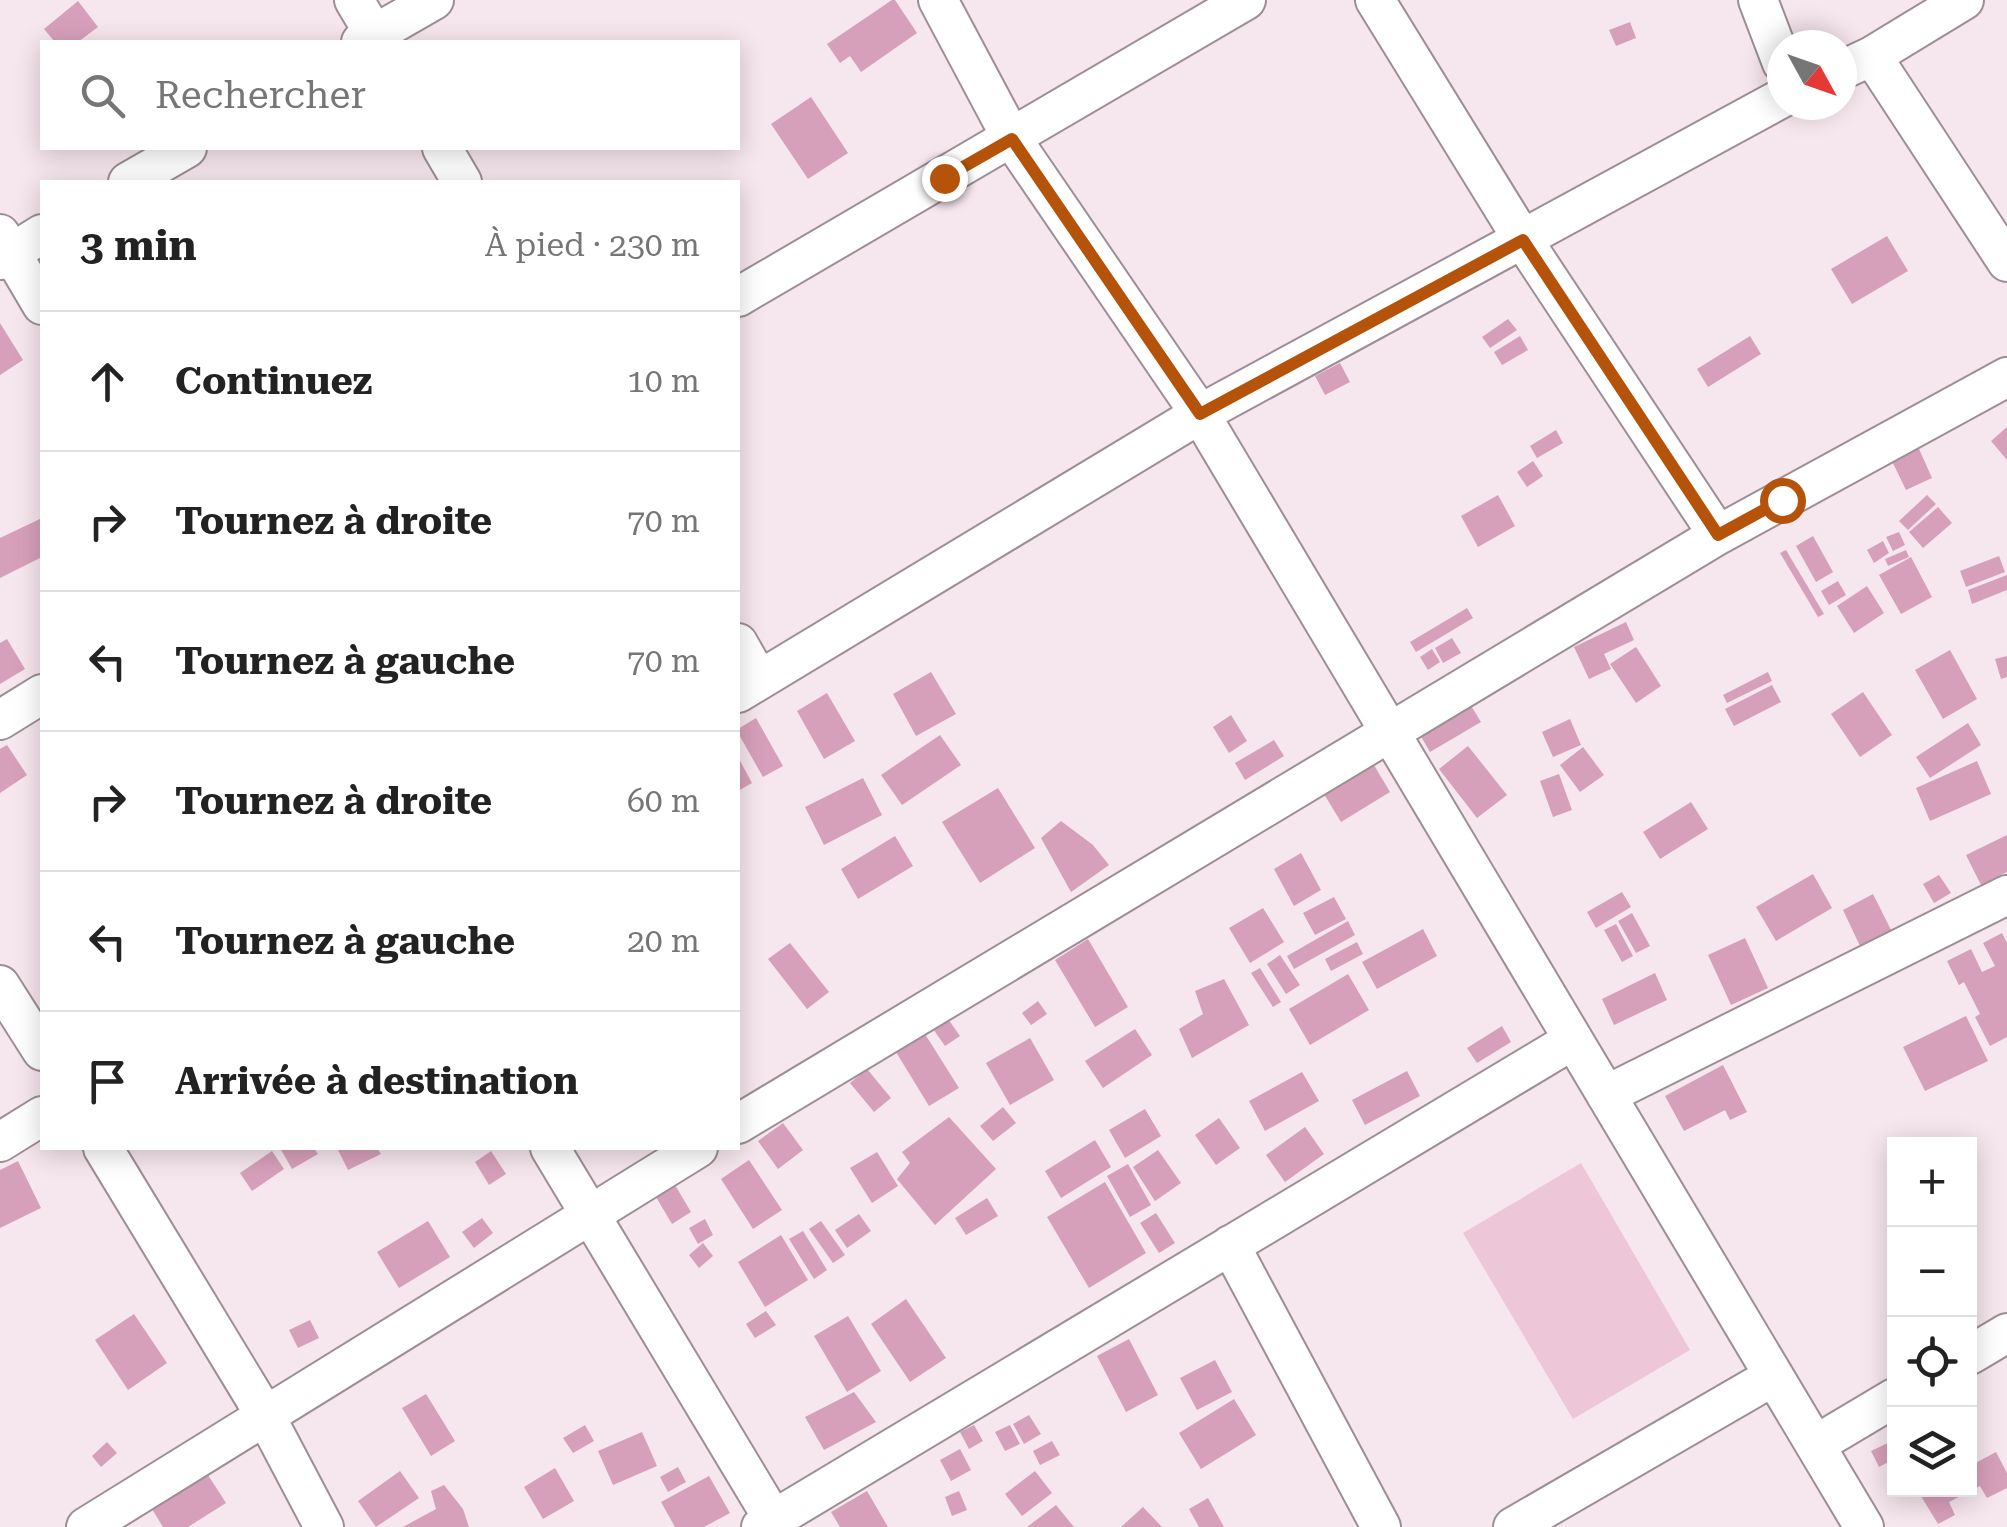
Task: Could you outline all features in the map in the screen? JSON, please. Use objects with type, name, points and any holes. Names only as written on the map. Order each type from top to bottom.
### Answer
[{"type":"street","points":[[354,0],[372,40],[434,0]]},
{"type":"street","points":[[938,0],[1012,139],[1200,414],[1864,1527]]},
{"type":"street","points":[[740,296],[1246,0]]},
{"type":"street","points":[[1374,0],[1523,240],[1718,535]]},
{"type":"street","points":[[1758,0],[1769,30]]},
{"type":"street","points":[[1964,0],[1857,63],[2007,262]]},
{"type":"street","points":[[740,652],[748,686],[1200,414],[1767,106]]},
{"type":"street","points":[[131,180],[183,150]]},
{"type":"street","points":[[443,150],[461,180]]},
{"type":"street","points":[[13,245],[40,301]]},
{"type":"street","points":[[740,1123],[1718,535],[2007,377]]},
{"type":"street","points":[[0,720],[40,695]]},
{"type":"street","points":[[1606,1095],[2007,895]]},
{"type":"street","points":[[0,985],[40,1048]]},
{"type":"street","points":[[551,1150],[771,1524],[1574,1040]]},
{"type":"street","points":[[0,1142],[40,1117]]},
{"type":"street","points":[[104,1150],[265,1415],[324,1527]]},
{"type":"street","points":[[86,1527],[695,1150]]},
{"type":"street","points":[[1230,1245],[1381,1527]]},
{"type":"street","points":[[1977,1351],[2007,1333]]},
{"type":"street","points":[[1513,1527],[1774,1376]]},
{"type":"street","points":[[1815,1445],[1887,1402]]},
{"type":"shaded area","points":[[1581,1163],[1690,1350],[1573,1419],[1463,1233]]},
{"type":"building","points":[[892,0],[917,33],[861,72],[850,56],[840,63],[827,44]]},
{"type":"building","points":[[78,1],[98,27],[81,40],[53,40],[44,29]]},
{"type":"building","points":[[1630,22],[1636,38],[1616,46],[1609,30]]},
{"type":"building","points":[[811,97],[848,153],[808,179],[771,124]]},
{"type":"building","points":[[1887,236],[1908,271],[1852,304],[1831,269]]},
{"type":"building","points":[[1508,319],[1517,330],[1490,348],[1482,337]]},
{"type":"building","points":[[0,323],[23,360],[0,375]]},
{"type":"building","points":[[1520,336],[1528,350],[1502,365],[1494,352]]},
{"type":"building","points":[[1750,336],[1761,354],[1708,387],[1697,369]]},
{"type":"building","points":[[1340,363],[1350,382],[1325,395],[1315,376]]},
{"type":"building","points":[[2007,427],[2007,460],[1991,441]]},
{"type":"building","points":[[1556,430],[1563,443],[1537,458],[1530,446]]},
{"type":"building","points":[[1916,442],[1932,478],[1906,490],[1889,455]]},
{"type":"building","points":[[1533,461],[1543,476],[1527,487],[1517,472]]},
{"type":"building","points":[[1498,495],[1515,526],[1478,547],[1461,516]]},
{"type":"building","points":[[1927,495],[1936,504],[1908,530],[1899,521]]},
{"type":"building","points":[[1938,507],[1952,523],[1923,548],[1909,532]]},
{"type":"building","points":[[40,519],[40,558],[0,578],[0,538]]},
{"type":"building","points":[[1899,532],[1905,545],[1893,551],[1886,537]]},
{"type":"building","points":[[1813,536],[1833,572],[1816,582],[1796,546]]},
{"type":"building","points":[[1883,541],[1889,553],[1874,563],[1867,550]]},
{"type":"building","points":[[1786,550],[1824,614],[1818,617],[1780,553]]},
{"type":"building","points":[[1906,550],[1909,557],[1888,566],[1885,559]]},
{"type":"building","points":[[1999,556],[2005,572],[1966,587],[1960,571]]},
{"type":"building","points":[[1911,557],[1932,597],[1901,614],[1879,575]]},
{"type":"building","points":[[2007,575],[2007,590],[1972,604],[1968,590]]},
{"type":"building","points":[[1838,581],[1846,595],[1829,605],[1821,591]]},
{"type":"building","points":[[1867,586],[1884,613],[1854,633],[1837,606]]},
{"type":"building","points":[[1467,608],[1473,618],[1416,652],[1410,642]]},
{"type":"building","points":[[1626,622],[1634,640],[1604,654],[1611,669],[1589,679],[1574,647]]},
{"type":"building","points":[[1452,638],[1461,653],[1443,663],[1435,648]]},
{"type":"building","points":[[7,639],[25,669],[0,684],[0,643]]},
{"type":"building","points":[[1636,647],[1661,686],[1636,703],[1610,664]]},
{"type":"building","points":[[1432,649],[1440,662],[1428,670],[1420,657]]},
{"type":"building","points":[[1950,650],[1977,699],[1943,719],[1915,670]]},
{"type":"building","points":[[2007,656],[2007,677],[2001,679],[1995,659]]},
{"type":"building","points":[[931,672],[956,714],[916,736],[893,694]]},
{"type":"building","points":[[1768,672],[1772,681],[1727,703],[1723,695]]},
{"type":"building","points":[[1772,685],[1781,702],[1734,726],[1725,709]]},
{"type":"building","points":[[1863,692],[1892,735],[1860,757],[1831,714]]},
{"type":"building","points":[[827,693],[855,741],[824,759],[797,711]]},
{"type":"building","points":[[1470,704],[1481,722],[1430,752],[1419,733]]},
{"type":"building","points":[[1231,715],[1247,741],[1229,753],[1213,727]]},
{"type":"building","points":[[756,718],[783,766],[763,777],[740,737],[740,728]]},
{"type":"building","points":[[1570,719],[1581,745],[1553,757],[1542,732]]},
{"type":"building","points":[[1968,723],[1981,745],[1930,778],[1916,757]]},
{"type":"building","points":[[940,735],[961,765],[902,805],[881,775]]},
{"type":"building","points":[[1274,740],[1284,756],[1245,780],[1235,763]]},
{"type":"building","points":[[7,745],[27,775],[0,793],[0,749]]},
{"type":"building","points":[[1468,746],[1507,795],[1477,818],[1439,769]]},
{"type":"building","points":[[1583,747],[1604,775],[1580,792],[1560,765]]},
{"type":"building","points":[[740,761],[752,783],[740,790]]},
{"type":"building","points":[[1977,761],[1991,794],[1930,821],[1916,788]]},
{"type":"building","points":[[1374,765],[1390,792],[1341,822],[1324,794]]},
{"type":"building","points":[[1559,774],[1572,810],[1553,817],[1540,781]]},
{"type":"building","points":[[863,778],[882,815],[824,845],[805,807]]},
{"type":"building","points":[[998,788],[1035,848],[980,883],[942,822]]},
{"type":"building","points":[[1691,802],[1708,829],[1660,859],[1643,832]]},
{"type":"building","points":[[1061,821],[1093,845],[1109,865],[1071,892],[1041,838]]},
{"type":"building","points":[[2007,835],[2007,872],[1981,885],[1966,855]]},
{"type":"building","points":[[895,836],[913,866],[858,899],[841,869]]},
{"type":"building","points":[[1301,853],[1321,890],[1294,906],[1274,869]]},
{"type":"building","points":[[1813,874],[1832,908],[1776,941],[1756,907]]},
{"type":"building","points":[[1939,875],[1951,893],[1934,903],[1923,884]]},
{"type":"building","points":[[1622,892],[1631,907],[1596,928],[1587,912]]},
{"type":"building","points":[[1873,894],[1891,930],[1860,946],[1843,910]]},
{"type":"building","points":[[1334,897],[1346,919],[1315,935],[1303,913]]},
{"type":"building","points":[[1263,908],[1284,942],[1250,963],[1229,928]]},
{"type":"building","points":[[1632,913],[1650,946],[1636,953],[1618,921]]},
{"type":"building","points":[[1348,921],[1355,935],[1294,969],[1287,956]]},
{"type":"building","points":[[1616,924],[1633,956],[1622,962],[1604,930]]},
{"type":"building","points":[[1423,929],[1437,956],[1377,989],[1362,962]]},
{"type":"building","points":[[2002,933],[2007,943],[2007,1037],[1990,1046],[1964,982],[1959,985],[1947,961],[1971,949],[1982,972],[1995,966],[1983,943]]},
{"type":"building","points":[[1745,938],[1768,988],[1731,1005],[1708,955]]},
{"type":"building","points":[[1088,939],[1128,1007],[1095,1027],[1055,960]]},
{"type":"building","points":[[1357,942],[1363,954],[1331,971],[1325,959]]},
{"type":"building","points":[[790,943],[829,992],[807,1009],[768,959]]},
{"type":"building","points":[[1280,955],[1300,985],[1286,994],[1267,964]]},
{"type":"building","points":[[1260,968],[1281,1002],[1273,1007],[1251,973]]},
{"type":"building","points":[[1655,973],[1667,1000],[1614,1025],[1602,999]]},
{"type":"building","points":[[1348,974],[1369,1010],[1310,1045],[1289,1009]]},
{"type":"building","points":[[1224,979],[1249,1025],[1192,1058],[1179,1029],[1203,1014],[1195,991]]},
{"type":"building","points":[[1038,1001],[1047,1014],[1031,1025],[1022,1013]]},
{"type":"building","points":[[946,1016],[960,1036],[945,1046],[931,1026]]},
{"type":"building","points":[[1966,1016],[1988,1061],[1925,1091],[1903,1047]]},
{"type":"building","points":[[1502,1026],[1511,1042],[1477,1063],[1467,1048]]},
{"type":"building","points":[[1135,1029],[1152,1055],[1103,1088],[1085,1061]]},
{"type":"building","points":[[925,1034],[959,1088],[929,1106],[896,1052]]},
{"type":"building","points":[[1030,1038],[1054,1080],[1010,1105],[986,1063]]},
{"type":"building","points":[[1723,1065],[1747,1112],[1730,1120],[1725,1110],[1684,1131],[1665,1096]]},
{"type":"building","points":[[867,1069],[891,1098],[874,1112],[850,1083]]},
{"type":"building","points":[[1407,1071],[1420,1096],[1365,1125],[1352,1100]]},
{"type":"building","points":[[1302,1072],[1319,1101],[1265,1131],[1249,1101]]},
{"type":"building","points":[[1003,1107],[1016,1123],[993,1141],[980,1126]]},
{"type":"building","points":[[1145,1109],[1161,1136],[1125,1158],[1109,1130]]},
{"type":"building","points":[[949,1117],[996,1169],[935,1225],[897,1179],[910,1163],[902,1152]]},
{"type":"building","points":[[1219,1118],[1240,1148],[1216,1165],[1195,1135]]},
{"type":"building","points":[[783,1123],[803,1150],[778,1169],[758,1141]]},
{"type":"building","points":[[1305,1127],[1324,1154],[1285,1182],[1266,1155]]},
{"type":"building","points":[[1095,1140],[1111,1167],[1061,1198],[1045,1171]]},
{"type":"building","points":[[281,1150],[315,1150],[318,1154],[292,1169]]},
{"type":"building","points":[[338,1150],[378,1150],[381,1154],[348,1170]]},
{"type":"building","points":[[1158,1150],[1181,1183],[1155,1201],[1133,1167]]},
{"type":"building","points":[[272,1151],[284,1169],[252,1191],[240,1173]]},
{"type":"building","points":[[491,1151],[506,1174],[489,1185],[475,1162]]},
{"type":"building","points":[[877,1152],[898,1186],[872,1203],[850,1168]]},
{"type":"building","points":[[749,1160],[782,1210],[753,1229],[721,1179]]},
{"type":"building","points":[[18,1161],[41,1208],[0,1228],[0,1170]]},
{"type":"building","points":[[1128,1164],[1151,1205],[1130,1217],[1107,1176]]},
{"type":"building","points":[[1105,1182],[1146,1253],[1089,1288],[1047,1217]]},
{"type":"building","points":[[675,1185],[691,1212],[672,1224],[656,1197]]},
{"type":"building","points":[[987,1198],[998,1216],[966,1235],[955,1218]]},
{"type":"building","points":[[1156,1213],[1175,1243],[1159,1253],[1140,1223]]},
{"type":"building","points":[[859,1214],[871,1231],[847,1248],[835,1230]]},
{"type":"building","points":[[482,1218],[493,1233],[474,1248],[462,1232]]},
{"type":"building","points":[[705,1219],[713,1235],[698,1244],[689,1228]]},
{"type":"building","points":[[428,1221],[450,1257],[399,1288],[377,1252]]},
{"type":"building","points":[[821,1221],[845,1255],[833,1263],[809,1229]]},
{"type":"building","points":[[803,1231],[827,1270],[814,1279],[789,1239]]},
{"type":"building","points":[[781,1235],[808,1280],[765,1307],[738,1262]]},
{"type":"building","points":[[703,1243],[713,1256],[699,1268],[689,1255]]},
{"type":"building","points":[[906,1299],[946,1358],[910,1382],[871,1324]]},
{"type":"building","points":[[766,1311],[776,1325],[755,1338],[746,1324]]},
{"type":"building","points":[[134,1314],[167,1363],[128,1390],[95,1340]]},
{"type":"building","points":[[848,1316],[881,1371],[847,1392],[814,1336]]},
{"type":"building","points":[[310,1320],[319,1338],[298,1348],[289,1330]]},
{"type":"building","points":[[1129,1339],[1158,1395],[1126,1412],[1097,1356]]},
{"type":"building","points":[[1215,1360],[1232,1392],[1197,1410],[1180,1378]]},
{"type":"building","points":[[854,1392],[876,1422],[824,1450],[805,1417]]},
{"type":"building","points":[[426,1394],[455,1441],[431,1456],[402,1408]]},
{"type":"building","points":[[1234,1399],[1256,1435],[1201,1469],[1179,1433]]},
{"type":"building","points":[[1029,1415],[1041,1434],[1024,1444],[1013,1424]]},
{"type":"building","points":[[585,1425],[594,1441],[573,1453],[563,1438]]},
{"type":"building","points":[[974,1425],[983,1441],[969,1449],[960,1432]]},
{"type":"building","points":[[1010,1425],[1020,1444],[1005,1451],[995,1432]]},
{"type":"building","points":[[642,1432],[657,1466],[613,1485],[598,1451]]},
{"type":"building","points":[[1052,1441],[1060,1455],[1040,1465],[1033,1451]]},
{"type":"building","points":[[107,1442],[117,1453],[101,1467],[92,1456]]},
{"type":"building","points":[[1887,1443],[1887,1463],[1879,1467],[1871,1451]]},
{"type":"building","points":[[960,1449],[971,1470],[951,1481],[940,1460]]},
{"type":"building","points":[[1996,1452],[2007,1473],[2007,1488],[1987,1498],[1980,1486],[1977,1488],[1977,1462]]},
{"type":"building","points":[[678,1467],[686,1482],[668,1492],[660,1477]]},
{"type":"building","points":[[555,1468],[574,1501],[543,1519],[524,1487]]},
{"type":"building","points":[[400,1471],[419,1498],[376,1527],[358,1501]]},
{"type":"building","points":[[1035,1471],[1052,1493],[1022,1516],[1005,1494]]},
{"type":"building","points":[[208,1475],[226,1503],[188,1527],[163,1527],[152,1509]]},
{"type":"building","points":[[709,1476],[730,1513],[704,1527],[675,1527],[661,1502]]},
{"type":"building","points":[[444,1485],[463,1509],[469,1527],[403,1527],[436,1509],[431,1491]]},
{"type":"building","points":[[867,1491],[888,1527],[840,1527],[831,1512]]},
{"type":"building","points":[[959,1491],[967,1510],[952,1516],[945,1497]]},
{"type":"building","points":[[1921,1497],[1959,1497],[1949,1502],[1955,1515],[1938,1524]]},
{"type":"building","points":[[1208,1498],[1224,1527],[1199,1527],[1189,1509]]},
{"type":"building","points":[[1056,1505],[1074,1527],[1027,1527]]},
{"type":"building","points":[[1143,1507],[1162,1527],[1121,1527]]},
{"type":"route","points":[[944,178],[1012,139],[1200,414],[1523,240],[1718,535],[1782,500]]}]
